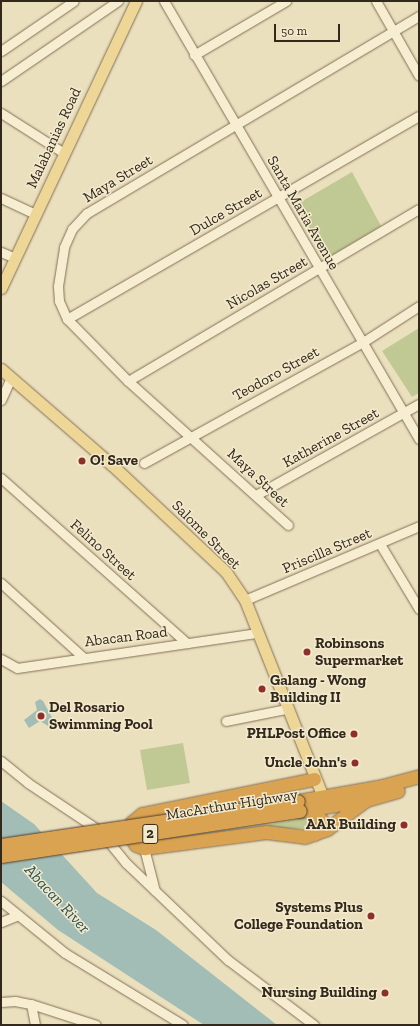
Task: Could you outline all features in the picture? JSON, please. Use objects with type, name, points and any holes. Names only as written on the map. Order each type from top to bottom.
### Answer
[{"type":"highway","name":"MacArthur Highway","points":[[1,856],[303,807],[323,797],[382,786],[419,776]]},
{"type":"highway","points":[[314,779],[147,812],[137,816],[132,822],[130,831],[133,842],[144,848],[260,832],[285,833],[301,837],[312,835],[327,829],[366,800]]},
{"type":"highway","points":[[294,784],[312,789],[323,797]]},
{"type":"highway","name":"MacArthur Highway","points":[[1,845],[366,800],[419,784]]},
{"type":"highway","points":[[303,807],[323,822],[322,828],[312,835]]},
{"type":"main road","name":"Malabanias Road","points":[[1,288],[136,1]]},
{"type":"main road","name":"Salome Street","points":[[1,369],[112,465],[226,572],[245,600],[286,709],[314,779],[323,797]]},
{"type":"street","points":[[1,51],[74,1]]},
{"type":"street","points":[[1,81],[118,1]]},
{"type":"street","points":[[194,55],[286,1]]},
{"type":"street","points":[[376,1],[419,76]]},
{"type":"street","name":"Santa Maria Avenue","points":[[164,2],[419,438]]},
{"type":"street","name":"Maya Street","points":[[288,525],[192,436],[128,381],[67,319],[59,301],[58,286],[64,247],[72,230],[87,213],[419,16]]},
{"type":"street","points":[[1,113],[64,153]]},
{"type":"street","name":"Dulce Street","points":[[67,319],[278,198],[347,156],[419,116]]},
{"type":"street","points":[[1,198],[35,214]]},
{"type":"street","name":"Nicolas Street","points":[[128,381],[419,209]]},
{"type":"street","points":[[1,252],[15,258]]},
{"type":"street","name":"Teodoro Street","points":[[144,463],[362,342],[419,306]]},
{"type":"street","points":[[1,400],[11,378]]},
{"type":"street","name":"Katherine Street","points":[[256,495],[404,414],[419,404]]},
{"type":"street","name":"Felino Street","points":[[1,478],[187,643]]},
{"type":"street","name":"Priscilla Street","points":[[245,600],[380,544],[419,526]]},
{"type":"street","points":[[380,544],[419,609]]},
{"type":"street","points":[[1,583],[83,657]]},
{"type":"street","name":"Abacan Road","points":[[1,659],[17,668],[83,657],[257,633]]},
{"type":"street","points":[[226,721],[286,709]]},
{"type":"street","points":[[1,761],[28,783],[93,825],[105,836],[118,855],[228,960],[314,1025]]},
{"type":"street","points":[[93,825],[132,822]]},
{"type":"street","points":[[144,848],[155,891]]},
{"type":"street","points":[[1,901],[75,960],[162,1010],[183,1025]]},
{"type":"street","points":[[1,922],[18,915]]},
{"type":"street","points":[[1,1002],[15,1001],[31,1004],[96,1025]]},
{"type":"street","points":[[31,1004],[34,1025]]},
{"type":"green space","points":[[352,172],[381,226],[326,259],[294,206]]},
{"type":"green space","points":[[419,328],[419,393],[412,397],[382,351]]},
{"type":"green space","points":[[183,743],[190,783],[147,790],[140,750]]},
{"type":"green space","points":[[314,816],[318,824],[309,829],[256,827]]},
{"type":"water","name":"Del Rosario Swimming Pool","points":[[40,699],[43,701],[55,723],[48,726],[40,721],[29,728],[24,720],[37,710],[35,702]]},
{"type":"water","name":"Abacan River","points":[[1,801],[34,824],[97,893],[156,930],[277,1025],[204,1025],[58,930],[1,882]]},
{"type":"place","name":"O! Save","points":[[82,461]]},
{"type":"place","name":"Robinsons Supermarket","points":[[307,652]]},
{"type":"place","name":"Galang - Wong Building II","points":[[262,689]]},
{"type":"place","name":"Del Rosario Swimming Pool","points":[[41,716]]},
{"type":"place","name":"PHLPost Office","points":[[354,734]]},
{"type":"place","name":"Uncle John's","points":[[355,763]]},
{"type":"place","name":"AAR Building","points":[[404,825]]},
{"type":"place","name":"Systems Plus College Foundation","points":[[371,916]]},
{"type":"place","name":"Nursing Building","points":[[385,993]]}]
